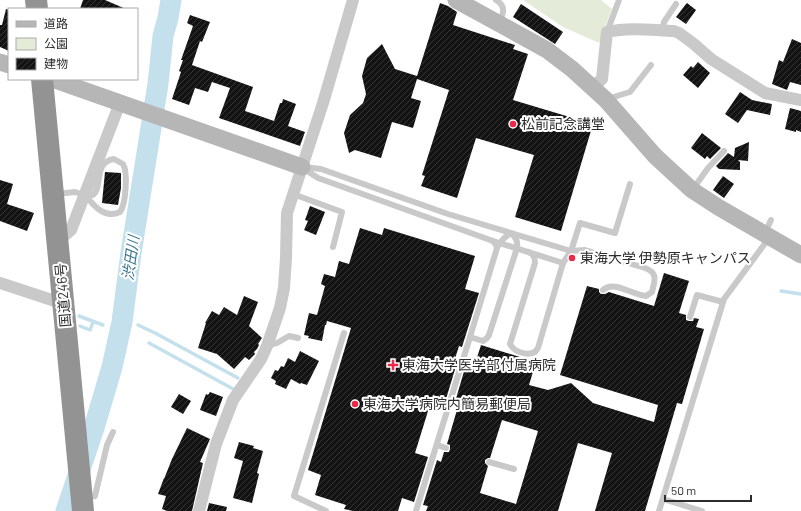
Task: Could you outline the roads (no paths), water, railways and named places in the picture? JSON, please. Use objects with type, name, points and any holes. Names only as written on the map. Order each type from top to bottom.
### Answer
[{"type":"highway","name":"国道246号","points":[[42,80],[83,506]]},
{"type":"street","points":[[199,511],[216,444],[233,400],[261,359],[280,308],[284,288],[287,213],[325,96],[353,0]]},
{"type":"street","points":[[456,0],[547,50],[572,68],[606,100],[655,156],[692,190],[718,207],[768,230],[801,255]]},
{"type":"street","points":[[593,87],[602,79],[607,32],[638,29],[662,30],[679,33],[711,59],[765,93],[801,100]]},
{"type":"street","points":[[55,80],[302,167]]},
{"type":"street","points":[[58,241],[71,230],[120,103]]},
{"type":"street","points":[[0,283],[64,304]]},
{"type":"lane","points":[[496,0],[500,3],[504,11],[498,23]]},
{"type":"lane","points":[[607,32],[620,0]]},
{"type":"lane","points":[[662,30],[664,22],[676,4]]},
{"type":"lane","points":[[606,100],[630,92],[651,65]]},
{"type":"lane","points":[[692,190],[708,168],[724,151]]},
{"type":"lane","points":[[54,194],[75,192],[85,195],[93,195],[98,189],[98,179],[101,169],[108,161],[117,160],[122,164],[126,173],[124,205],[120,212],[109,214],[97,210],[85,195]]},
{"type":"lane","points":[[302,167],[321,169],[448,214],[571,251],[586,250],[645,268],[653,272],[655,277],[652,292],[646,296],[614,286],[606,287],[603,290]]},
{"type":"lane","points":[[302,167],[318,178],[493,240],[496,245],[517,248],[563,263]]},
{"type":"lane","points":[[529,252],[533,254],[535,263],[510,344],[516,350],[528,354],[535,352],[538,348],[563,263],[571,251],[580,223],[615,233],[630,184]]},
{"type":"lane","points":[[293,194],[342,212],[333,247]]},
{"type":"lane","points":[[659,511],[724,299],[744,270],[768,230]]},
{"type":"lane","points":[[416,511],[499,246],[504,238],[511,233]]},
{"type":"lane","points":[[470,337],[483,340],[489,335],[517,248],[518,242],[511,233]]},
{"type":"lane","points":[[690,317],[697,295],[723,302]]},
{"type":"lane","points":[[326,511],[294,496],[344,333]]},
{"type":"lane","points":[[267,346],[277,343],[290,336],[298,338]]},
{"type":"lane","points":[[83,506],[95,496],[107,445],[114,432]]},
{"type":"lane","points":[[437,445],[446,448]]},
{"type":"lane","points":[[489,462],[514,469]]},
{"type":"lane","points":[[663,499],[702,511]]},
{"type":"waterway","name":"渋田川","points":[[66,511],[94,428],[112,367],[122,322],[131,253],[158,84],[163,36],[171,0]]},
{"type":"waterway","points":[[781,291],[801,294]]},
{"type":"waterway","points":[[79,316],[103,325]]},
{"type":"waterway","points":[[80,326],[90,330],[93,322]]},
{"type":"waterway","points":[[122,322],[130,323]]},
{"type":"waterway","points":[[138,325],[238,378]]},
{"type":"waterway","points":[[149,343],[235,390]]},
{"type":"place","name":"松前記念講堂","points":[[513,124]]},
{"type":"place","name":"東海大学 伊勢原キャンパス","points":[[572,258]]},
{"type":"place","name":"東海大学医学部付属病院","points":[[393,365]]},
{"type":"place","name":"東海大学病院内簡易郵便局","points":[[355,404]]}]
